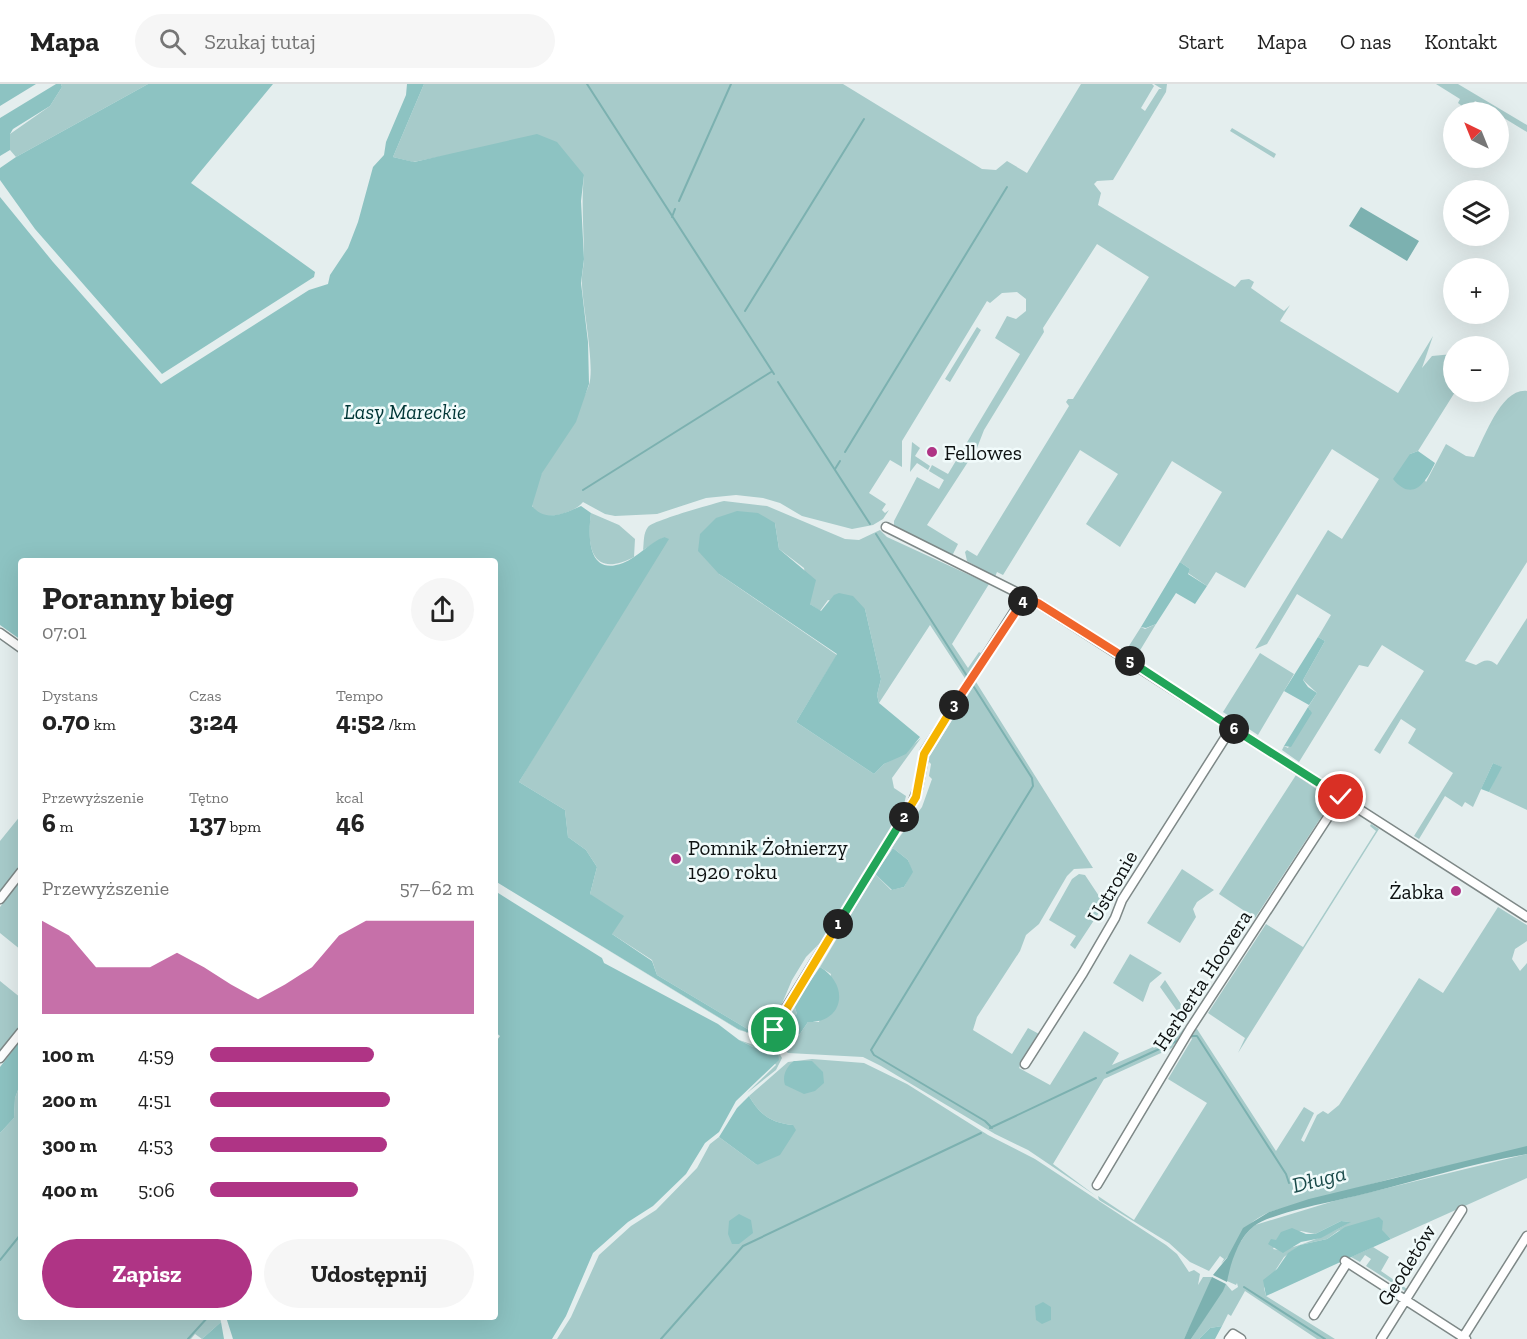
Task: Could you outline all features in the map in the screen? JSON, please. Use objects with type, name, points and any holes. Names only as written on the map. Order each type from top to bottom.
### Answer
[{"type":"street","points":[[886,526],[1057,614],[1527,918]]},
{"type":"street","points":[[768,1037],[912,804],[918,788],[925,751],[1018,605],[1027,600]]},
{"type":"street","points":[[0,633],[18,646]]},
{"type":"street","name":"Ustronie","points":[[1025,1064],[1083,973],[1115,918],[1122,900],[1232,727]]},
{"type":"street","name":"Herberta Hoovera","points":[[1097,1185],[1190,1029],[1341,797]]},
{"type":"street","points":[[0,899],[18,876]]},
{"type":"street","points":[[0,1058],[18,1036]]},
{"type":"street","name":"Geodetów","points":[[1380,1339],[1461,1210]]},
{"type":"street","points":[[1314,1315],[1346,1262],[1464,1338],[1527,1236]]},
{"type":"street","points":[[1229,1339],[1233,1334],[1241,1339]]},
{"type":"shaded area","points":[[61,84],[148,84],[16,157],[10,150],[10,134],[50,106],[62,87]]},
{"type":"shaded area","points":[[424,84],[843,84],[982,169],[996,170],[1007,161],[1027,173],[1081,84],[1152,84],[1154,86],[1141,108],[1145,111],[1159,89],[1162,89],[1154,84],[1167,84],[1166,92],[1113,180],[1097,181],[1094,184],[1101,193],[1098,205],[1235,287],[1241,280],[1249,279],[1254,282],[1251,288],[1284,311],[1290,305],[1280,321],[1398,393],[1433,336],[1422,368],[1432,356],[1443,355],[1443,402],[1449,402],[1418,451],[1410,454],[1426,482],[1446,444],[1466,456],[1474,457],[1502,405],[1509,402],[1509,397],[1518,392],[1527,391],[1527,562],[1465,661],[1476,665],[1489,661],[1497,665],[1527,618],[1527,810],[1489,792],[1501,767],[1493,763],[1473,807],[1465,802],[1462,807],[1445,796],[1419,839],[1414,836],[1453,773],[1408,743],[1416,729],[1401,719],[1380,754],[1374,750],[1424,671],[1382,645],[1368,667],[1359,665],[1299,762],[1282,750],[1284,746],[1288,748],[1317,693],[1303,680],[1325,641],[1318,637],[1331,615],[1297,594],[1267,644],[1255,649],[1328,530],[1342,539],[1379,479],[1332,449],[1245,588],[1216,572],[1207,586],[1188,573],[1190,569],[1180,562],[1222,492],[1172,461],[1120,547],[1086,524],[1118,474],[1080,450],[1003,575],[997,572],[995,577],[967,561],[965,552],[967,550],[977,556],[1069,406],[1066,402],[1068,399],[1073,399],[1149,277],[1097,244],[1043,328],[1044,332],[984,430],[977,448],[927,525],[958,544],[952,556],[901,530],[894,525],[894,521],[917,477],[939,489],[944,480],[929,471],[932,465],[948,474],[1020,354],[995,338],[1007,316],[1016,319],[1026,311],[1026,299],[1017,292],[1002,293],[990,303],[987,301],[902,441],[902,467],[890,460],[869,493],[886,504],[882,510],[885,513],[889,510],[883,519],[873,525],[852,529],[802,516],[780,503],[763,498],[736,495],[706,498],[657,514],[615,516],[605,514],[583,502],[565,513],[548,516],[535,511],[532,505],[533,495],[546,465],[584,396],[590,376],[590,351],[582,282],[584,175],[459,153],[413,162],[393,157]]},
{"type":"shaded area","points":[[1436,84],[1458,84],[1488,102],[1458,102],[1460,99]]},
{"type":"shaded area","points":[[1509,114],[1527,125],[1527,132],[1509,121]]},
{"type":"shaded area","points":[[1232,128],[1276,154],[1274,158],[1230,131]]},
{"type":"shaded area","points":[[1361,207],[1419,241],[1407,261],[1349,226]]},
{"type":"shaded area","points":[[977,327],[981,330],[950,382],[945,379]]},
{"type":"shaded area","points":[[912,442],[920,448],[915,456],[930,466],[928,470],[917,463],[910,472]]},
{"type":"shaded area","points":[[724,501],[767,506],[845,539],[859,540],[880,530],[887,537],[989,584],[952,644],[968,668],[979,652],[982,654],[966,680],[930,625],[879,703],[877,695],[881,679],[865,609],[828,600],[820,611],[810,604],[804,568],[779,549],[775,523],[719,574],[837,655],[796,722],[874,774],[884,764],[901,755],[921,738],[892,778],[894,788],[906,796],[902,813],[826,937],[806,957],[792,980],[778,1013],[760,1036],[752,1034],[761,1029],[749,1030],[657,975],[652,960],[612,934],[590,894],[597,867],[586,850],[568,837],[565,810],[519,782],[664,537],[643,550],[646,529],[652,524],[671,517]]},
{"type":"shaded area","points":[[591,513],[619,525],[635,539],[634,557],[620,563],[609,564],[601,562],[595,556],[591,548]]},
{"type":"shaded area","points":[[1156,624],[1136,657],[1127,649],[1141,627],[1145,629]]},
{"type":"shaded area","points":[[1260,653],[1294,674],[1258,735],[1223,712]]},
{"type":"shaded area","points":[[976,682],[1093,868],[1074,869],[1067,876],[1039,924],[1026,935],[1020,951],[977,1017],[973,1030],[1012,1054],[1028,1028],[1039,1034],[1019,1068],[1050,1085],[1084,1031],[1119,1053],[1112,1065],[1178,1036],[1185,1029],[1172,1048],[1104,1079],[1053,1164],[1096,1196],[1028,1150],[995,1134],[863,1057],[788,1053],[779,1042],[779,1029],[785,1016],[794,1005],[797,1014],[781,1037],[793,1044],[808,1022],[819,1022],[831,974],[820,967],[875,874],[891,890],[904,887],[912,872],[908,860],[893,848],[886,855],[922,807],[932,779],[929,776],[931,764],[927,760]]},
{"type":"shaded area","points":[[1296,775],[1328,797],[1331,802],[1255,918],[1219,894]]},
{"type":"shaded area","points":[[18,819],[18,872],[0,894],[0,841]]},
{"type":"shaded area","points":[[1371,824],[1379,829],[1238,1053],[1245,1038],[1208,1013],[1266,924],[1303,947],[1376,831],[1370,826]]},
{"type":"shaded area","points":[[1182,869],[1214,890],[1197,902],[1193,909],[1196,917],[1180,943],[1147,923]]},
{"type":"shaded area","points":[[1079,874],[1085,875],[1101,899],[1106,902],[1075,949],[1070,945],[1076,936],[1049,920],[1072,879]]},
{"type":"shaded area","points":[[18,884],[18,948],[0,933],[0,907]]},
{"type":"shaded area","points":[[1498,907],[1527,925],[1527,941],[1515,949],[1512,959],[1520,971],[1527,963],[1527,1148],[1394,1178],[1269,1212],[1250,1224],[1228,1256],[1221,1264],[1224,1259],[1220,1256],[1209,1271],[1190,1262],[1169,1243],[1099,1200],[1098,1196],[1134,1220],[1207,1103],[1168,1079],[1192,1039],[1190,1037],[1195,1029],[1276,1151],[1304,1107],[1314,1113],[1301,1140],[1304,1142],[1317,1115],[1323,1111],[1328,1114],[1339,1105],[1419,978],[1443,993]]},
{"type":"shaded area","points":[[550,915],[738,1029],[748,1033],[739,1030]]},
{"type":"shaded area","points":[[1130,954],[1162,973],[1150,983],[1143,1002],[1113,983]]},
{"type":"shaded area","points":[[1165,980],[1187,1013],[1184,1015],[1187,1019],[1182,1018],[1160,987]]},
{"type":"shaded area","points":[[0,981],[18,996],[18,1028],[0,1050]]},
{"type":"shaded area","points":[[739,1040],[757,1046],[767,1044],[775,1046],[782,1058],[776,1070],[747,1093],[776,1065],[764,1047],[753,1047]]},
{"type":"shaded area","points":[[812,1059],[864,1063],[907,1084],[988,1135],[1035,1159],[1166,1245],[1177,1254],[1189,1272],[1194,1270],[1200,1274],[1198,1285],[1203,1277],[1212,1277],[1208,1291],[1184,1339],[557,1339],[571,1317],[599,1255],[631,1226],[656,1210],[697,1168],[710,1144],[719,1137],[757,1165],[793,1125],[772,1120],[757,1108],[749,1096],[788,1062]]},
{"type":"shaded area","points":[[18,1090],[18,1320],[221,1320],[202,1339],[195,1334],[191,1339],[0,1339],[0,1133],[14,1118],[15,1098]]},
{"type":"shaded area","points":[[1527,1146],[1527,1154],[1308,1207],[1263,1221],[1243,1237],[1227,1282],[1213,1275],[1227,1258],[1243,1228],[1269,1212],[1309,1199]]},
{"type":"shaded area","points":[[1527,1154],[1527,1178],[1391,1239],[1382,1231],[1379,1218],[1338,1231],[1327,1239],[1300,1245],[1284,1257],[1264,1288],[1266,1296],[1335,1339],[1317,1339],[1245,1291],[1231,1316],[1228,1314],[1222,1326],[1210,1328],[1199,1339],[1191,1339],[1226,1284],[1232,1291],[1238,1287],[1237,1283],[1236,1285],[1227,1281],[1229,1266],[1236,1250],[1255,1225],[1334,1201]],"holes":[[[1341,1221],[1350,1222],[1300,1245],[1273,1249],[1279,1238],[1301,1231],[1315,1234]]]},
{"type":"shaded area","points":[[1373,1247],[1389,1257],[1381,1271],[1407,1289],[1405,1291],[1366,1266],[1371,1259],[1365,1255],[1360,1262],[1351,1257]]},
{"type":"shaded area","points":[[1212,1277],[1226,1284],[1223,1291],[1191,1339],[1184,1339]]},
{"type":"green space","points":[[0,84],[36,84],[0,106]]},
{"type":"green space","points":[[56,84],[61,84],[62,87],[50,106],[13,129],[10,134],[10,150],[0,156],[0,118]]},
{"type":"green space","points":[[148,84],[273,84],[191,183],[315,272],[314,277],[162,374],[35,229],[0,180],[0,168],[16,157]]},
{"type":"green space","name":"Lasy Mareckie","points":[[407,84],[424,84],[393,157],[414,162],[537,134],[557,142],[584,175],[581,201],[584,259],[581,283],[588,342],[589,384],[576,422],[542,473],[532,506],[537,511],[549,515],[562,514],[581,506],[591,513],[592,552],[602,564],[611,566],[623,563],[664,537],[669,539],[519,782],[565,810],[568,837],[586,850],[597,867],[590,894],[624,916],[612,934],[652,961],[657,975],[749,1030],[754,1032],[764,1026],[763,1031],[752,1034],[738,1029],[498,883],[498,558],[18,558],[18,638],[0,625],[0,197],[53,262],[161,384],[309,290],[328,284],[330,275],[348,248],[358,222],[373,167],[384,155],[386,142],[406,95]]},
{"type":"green space","points":[[1418,451],[1435,463],[1423,483],[1413,489],[1407,489],[1393,479],[1410,454]]},
{"type":"green space","points":[[737,511],[758,513],[775,523],[779,549],[816,580],[810,604],[821,611],[834,595],[839,593],[853,596],[865,609],[881,679],[877,695],[879,703],[920,737],[906,754],[884,764],[874,774],[796,722],[837,654],[719,574],[698,551],[700,534],[716,518]]},
{"type":"green space","points":[[1180,562],[1190,569],[1188,574],[1207,586],[1195,604],[1176,593],[1156,624],[1146,628],[1141,627]]},
{"type":"green space","points":[[1318,637],[1325,641],[1303,680],[1317,693],[1309,705],[1284,691]]},
{"type":"green space","points":[[1308,707],[1312,713],[1291,747],[1284,746]]},
{"type":"green space","points":[[1493,763],[1502,767],[1489,792],[1481,789]]},
{"type":"green space","points":[[893,848],[908,860],[913,872],[904,887],[892,890],[875,874]]},
{"type":"green space","points":[[498,893],[602,958],[604,963],[718,1024],[739,1040],[753,1047],[774,1050],[778,1053],[779,1060],[736,1101],[719,1132],[705,1143],[686,1174],[653,1206],[628,1222],[593,1253],[566,1316],[552,1339],[233,1339],[227,1320],[498,1320],[498,1039],[500,1036],[498,1034]]},
{"type":"green space","points":[[820,967],[836,983],[839,1002],[836,1010],[820,1021],[808,1022],[793,1044],[786,1048],[781,1037],[784,1023],[797,1014],[794,1005]]},
{"type":"green space","points":[[18,1044],[18,1090],[15,1098],[14,1118],[0,1133],[0,1067]]},
{"type":"green space","points":[[794,1061],[812,1061],[823,1072],[824,1083],[815,1091],[804,1094],[785,1085],[785,1072]]},
{"type":"green space","points":[[749,1096],[766,1116],[778,1122],[793,1125],[796,1130],[780,1155],[757,1165],[719,1137],[737,1108]]},
{"type":"green space","points":[[739,1214],[751,1220],[753,1233],[739,1244],[732,1244],[728,1234],[729,1221]]},
{"type":"green space","points":[[1379,1217],[1383,1221],[1382,1230],[1391,1239],[1266,1296],[1263,1280],[1277,1269],[1288,1253],[1300,1245],[1327,1239],[1345,1227]]},
{"type":"green space","points":[[1341,1221],[1351,1222],[1321,1238],[1301,1242],[1283,1253],[1268,1244],[1271,1239],[1276,1240],[1281,1232],[1292,1228],[1306,1234],[1315,1234]]},
{"type":"green space","points":[[1043,1302],[1051,1307],[1051,1320],[1042,1324],[1036,1320],[1035,1306]]},
{"type":"green space","points":[[221,1322],[224,1339],[202,1339]]},
{"type":"green space","points":[[1222,1326],[1215,1339],[1199,1339],[1210,1328]]},
{"type":"waterway","points":[[587,84],[774,374]]},
{"type":"waterway","points":[[679,201],[731,84]]},
{"type":"waterway","points":[[745,311],[864,119]]},
{"type":"waterway","points":[[845,452],[1007,187]]},
{"type":"waterway","points":[[672,217],[675,209]]},
{"type":"waterway","points":[[583,490],[771,372]]},
{"type":"waterway","points":[[778,382],[870,524]]},
{"type":"waterway","points":[[835,469],[840,461]]},
{"type":"waterway","points":[[876,534],[967,676]]},
{"type":"waterway","points":[[974,687],[1032,778],[1033,786],[871,1050],[874,1055],[985,1121],[992,1128]]},
{"type":"waterway","name":"Długa","points":[[1189,1036],[1197,1036],[1286,1174],[1289,1183]]},
{"type":"waterway","points":[[1107,1073],[1181,1039]]},
{"type":"waterway","points":[[990,1128],[1096,1078]]},
{"type":"waterway","points":[[661,1339],[743,1246],[981,1133]]},
{"type":"waterway","points":[[0,1260],[18,1238]]},
{"type":"waterway","points":[[1244,1287],[1325,1339]]},
{"type":"waterway","points":[[188,1339],[205,1320]]},
{"type":"place","name":"Fellowes","points":[[932,452]]},
{"type":"place","name":"Pomnik Żołnierzy 1920 roku","points":[[676,859]]},
{"type":"place","name":"Żabka","points":[[1456,891]]},
{"type":"route","points":[[774,1030],[916,797],[925,751],[1018,605],[1024,601],[1030,600],[1038,603],[1341,797]]}]
